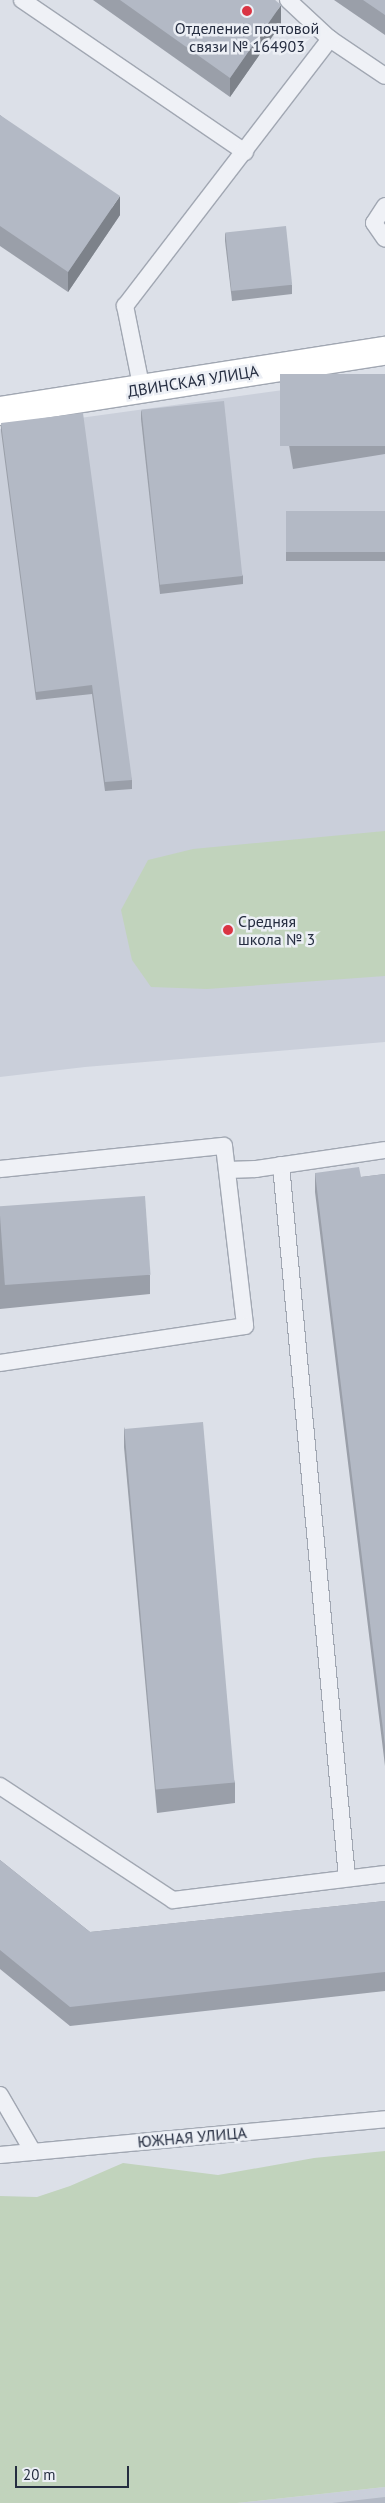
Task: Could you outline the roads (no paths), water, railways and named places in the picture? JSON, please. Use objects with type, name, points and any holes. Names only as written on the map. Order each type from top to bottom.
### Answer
[{"type":"street","name":"ДВИНСКАЯ УЛИЦА","points":[[0,411],[385,351]]},
{"type":"lane","points":[[22,0],[245,152]]},
{"type":"lane","points":[[288,0],[330,39],[385,76]]},
{"type":"lane","points":[[142,390],[125,306],[330,39]]},
{"type":"lane","points":[[385,206],[374,223],[385,239]]},
{"type":"lane","points":[[0,1169],[224,1146],[245,1326],[0,1363]]},
{"type":"lane","points":[[227,1170],[281,1165],[385,1150]]},
{"type":"lane","points":[[281,1165],[347,1878]]},
{"type":"lane","points":[[0,1786],[173,1900],[385,1874]]},
{"type":"lane","points":[[0,2094],[33,2152]]},
{"type":"lane","name":"ЮЖНАЯ УЛИЦА","points":[[0,2155],[385,2119]]},
{"type":"place","name":"Отделение почтовой связи № 164903","points":[[247,11]]},
{"type":"place","name":"Средняя школа № 3","points":[[228,930]]}]
